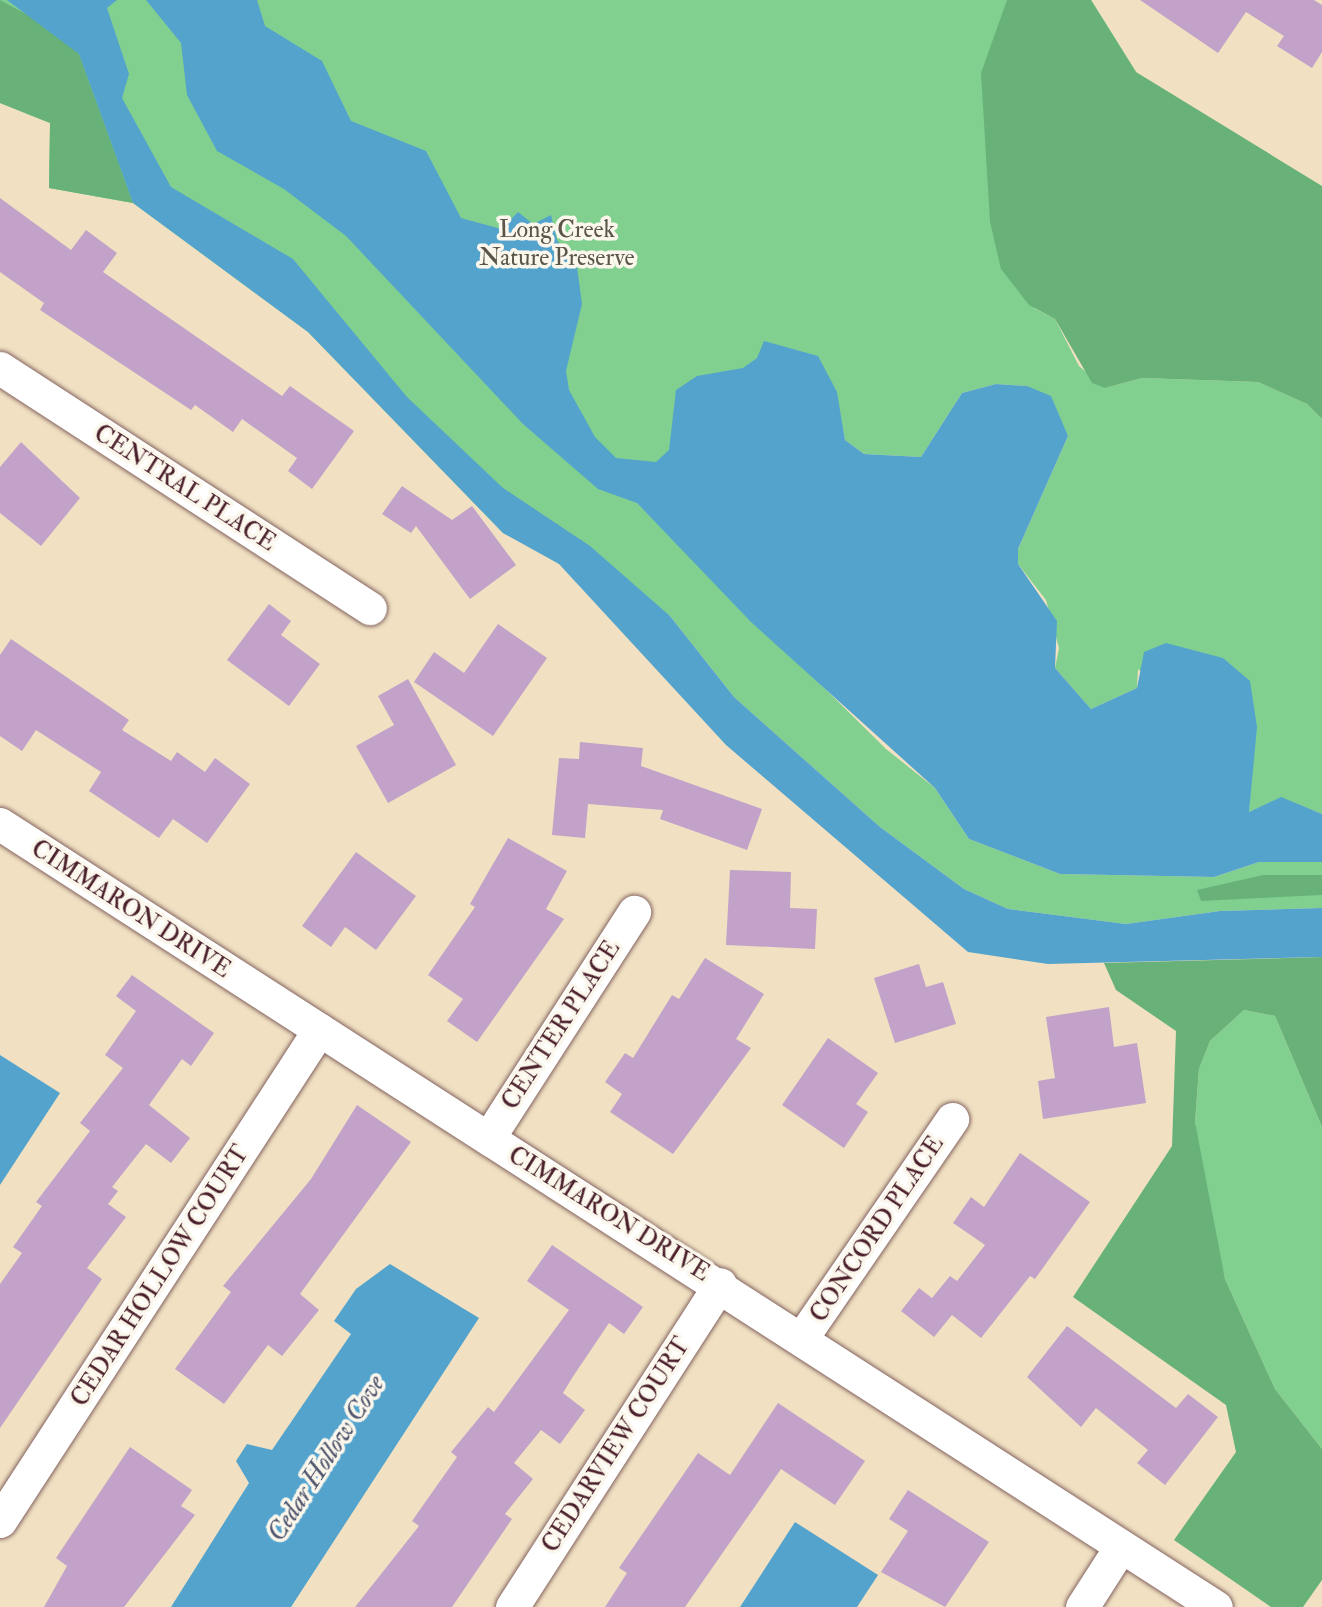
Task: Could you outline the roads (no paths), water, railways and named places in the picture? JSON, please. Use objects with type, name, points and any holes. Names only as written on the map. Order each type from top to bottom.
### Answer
[{"type":"street","name":"CENTRAL PLACE","points":[[0,368],[370,608]]},
{"type":"street","name":"CIMMARON DRIVE","points":[[0,824],[720,1283],[801,1339],[1216,1607]]},
{"type":"street","name":"CENTER PLACE","points":[[489,1137],[634,912]]},
{"type":"street","name":"CEDAR HOLLOW COURT","points":[[0,1521],[320,1030]]},
{"type":"street","name":"CONCORD PLACE","points":[[801,1339],[952,1119]]},
{"type":"street","name":"CEDARVIEW COURT","points":[[512,1607],[720,1283]]},
{"type":"street","points":[[1082,1607],[1121,1546]]},
{"type":"water","points":[[7,0],[117,0],[107,8],[129,74],[122,98],[171,187],[293,259],[407,397],[503,488],[590,546],[670,616],[734,697],[880,827],[964,889],[1008,909],[1126,924],[1220,911],[1322,908],[1322,957],[1048,964],[968,952],[726,745],[559,564],[503,533],[308,332],[133,203],[79,54]]},
{"type":"water","points":[[146,0],[257,0],[265,26],[322,61],[351,121],[426,151],[461,218],[501,229],[518,212],[533,224],[551,215],[557,240],[577,267],[582,304],[566,371],[569,390],[595,437],[616,458],[656,462],[669,450],[676,390],[697,376],[743,368],[757,358],[764,341],[818,356],[837,392],[845,440],[864,454],[921,457],[962,393],[996,384],[1027,386],[1051,396],[1068,436],[1018,549],[1018,564],[1057,621],[1055,668],[1091,709],[1137,688],[1144,652],[1166,643],[1223,658],[1250,681],[1257,727],[1249,812],[1281,797],[1322,814],[1322,862],[1259,862],[1214,877],[1060,874],[969,839],[935,788],[751,622],[637,503],[598,489],[523,424],[346,236],[284,189],[217,151],[187,95],[181,43]]},
{"type":"water","points":[[0,1055],[60,1093],[0,1185]]},
{"type":"water","name":"Cedar Hollow Cove","points":[[390,1264],[479,1318],[291,1607],[171,1607],[249,1483],[236,1461],[247,1444],[272,1450],[351,1334],[334,1321],[356,1289]]},
{"type":"water","points":[[795,1522],[878,1575],[857,1607],[740,1607]]},
{"type":"park label","name":"Long Creek Nature Preserve","points":[[557,244]]}]
